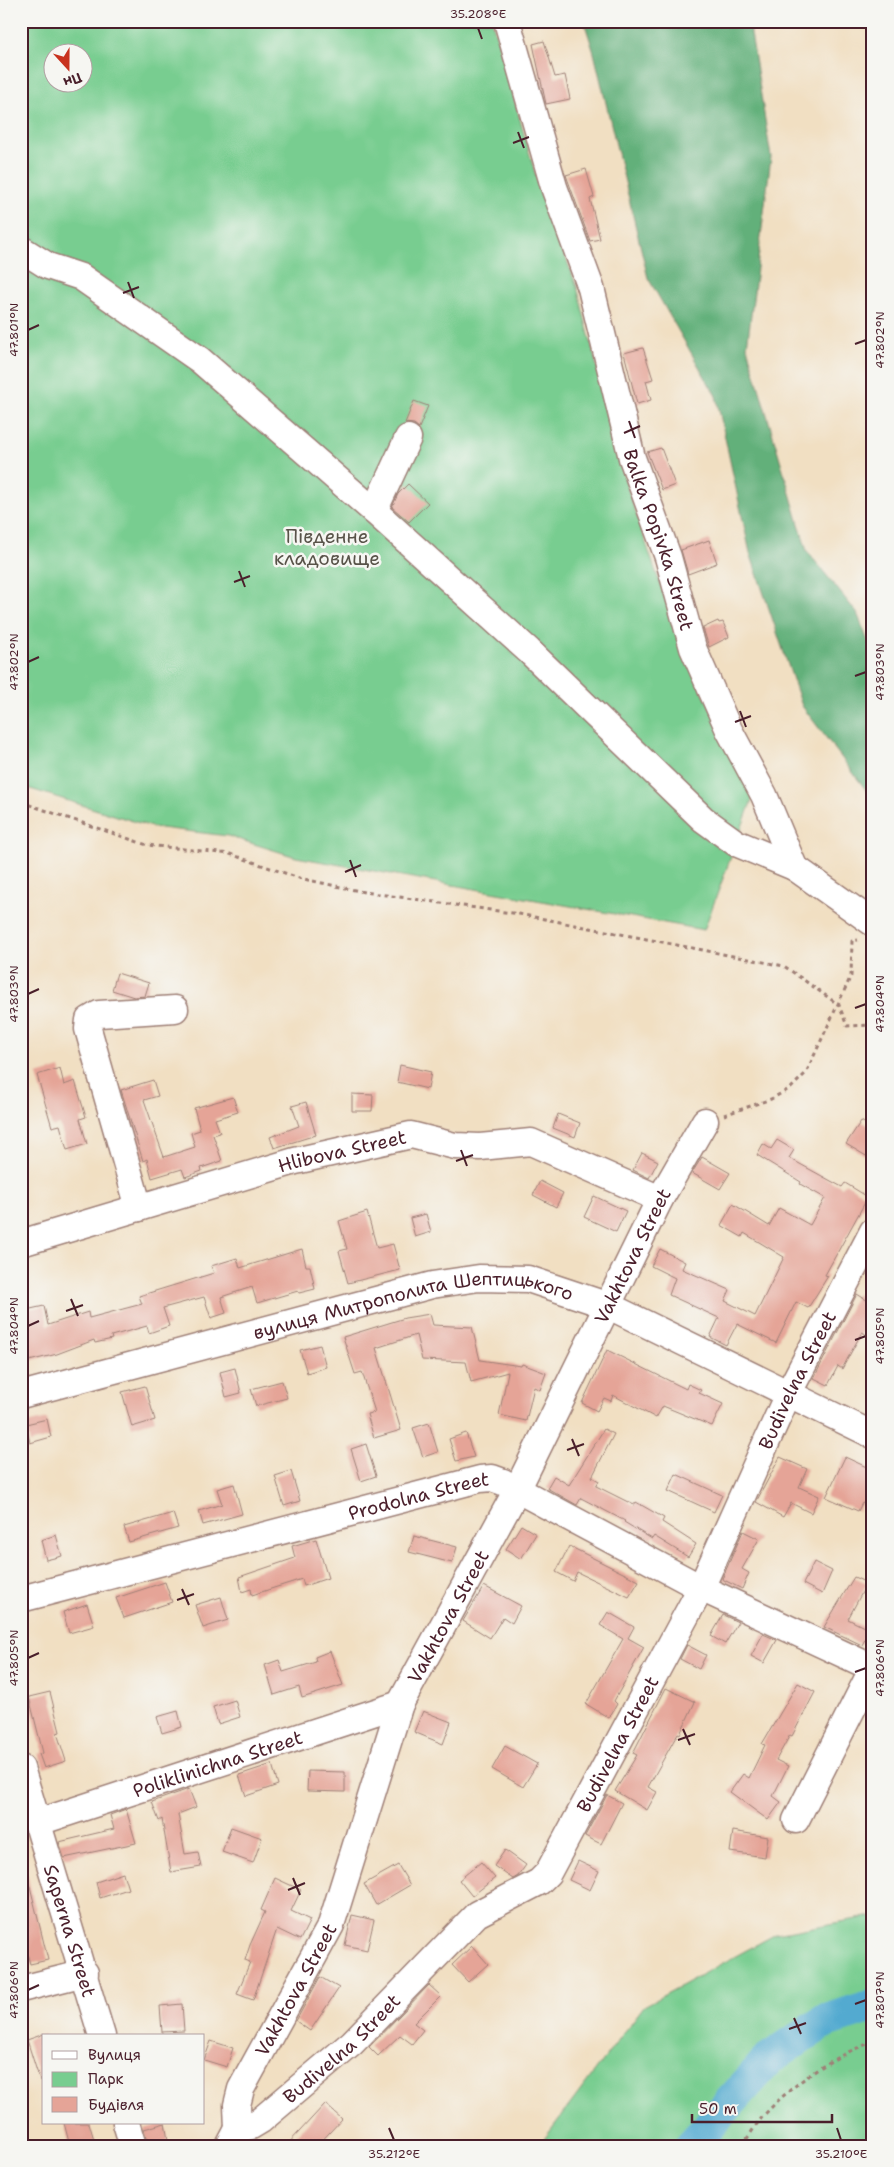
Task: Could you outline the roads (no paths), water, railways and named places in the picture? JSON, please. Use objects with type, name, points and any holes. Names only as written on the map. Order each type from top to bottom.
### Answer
[{"type":"street","name":"Balka Popivka Street","points":[[506,21],[554,187],[591,288],[632,458],[668,557],[693,648],[729,730],[764,795],[794,867]]},
{"type":"street","points":[[21,248],[48,266],[81,277],[200,360],[374,511],[529,651],[703,820],[736,843],[794,867],[869,930]]},
{"type":"street","points":[[374,511],[408,438]]},
{"type":"street","points":[[139,1208],[88,1029],[89,1020],[99,1014],[174,1009]]},
{"type":"street","name":"Vakhtova Street","points":[[233,2137],[241,2089],[332,1925],[400,1704],[517,1490],[660,1199],[705,1121]]},
{"type":"street","name":"Hlibova Street","points":[[21,1243],[295,1161],[411,1135],[455,1146],[480,1147],[531,1142],[660,1199]]},
{"type":"street","name":"Budivelna Street","points":[[233,2137],[261,2120],[352,2043],[477,1914],[534,1884],[548,1873],[701,1588],[788,1394],[873,1231]]},
{"type":"street","name":"вулиця Митрополита Шептицького","points":[[21,1395],[432,1286],[479,1278],[528,1279],[609,1306],[873,1435]]},
{"type":"street","name":"Prodolna Street","points":[[21,1599],[480,1479],[492,1478],[701,1588],[873,1668]]},
{"type":"street","points":[[796,1820],[873,1668]]},
{"type":"street","name":"Poliklinichna Street","points":[[36,1823],[400,1704]]},
{"type":"street","name":"Saperna Street","points":[[21,1768],[36,1823],[85,1973],[101,2034]]},
{"type":"street","points":[[21,1989],[85,1973]]},
{"type":"street","points":[[126,2124],[133,2146]]},
{"type":"waterway","points":[[691,2146],[769,2059],[825,2021],[873,2006]]},
{"type":"park label","name":"Південне кладовище","points":[[327,547]]}]
